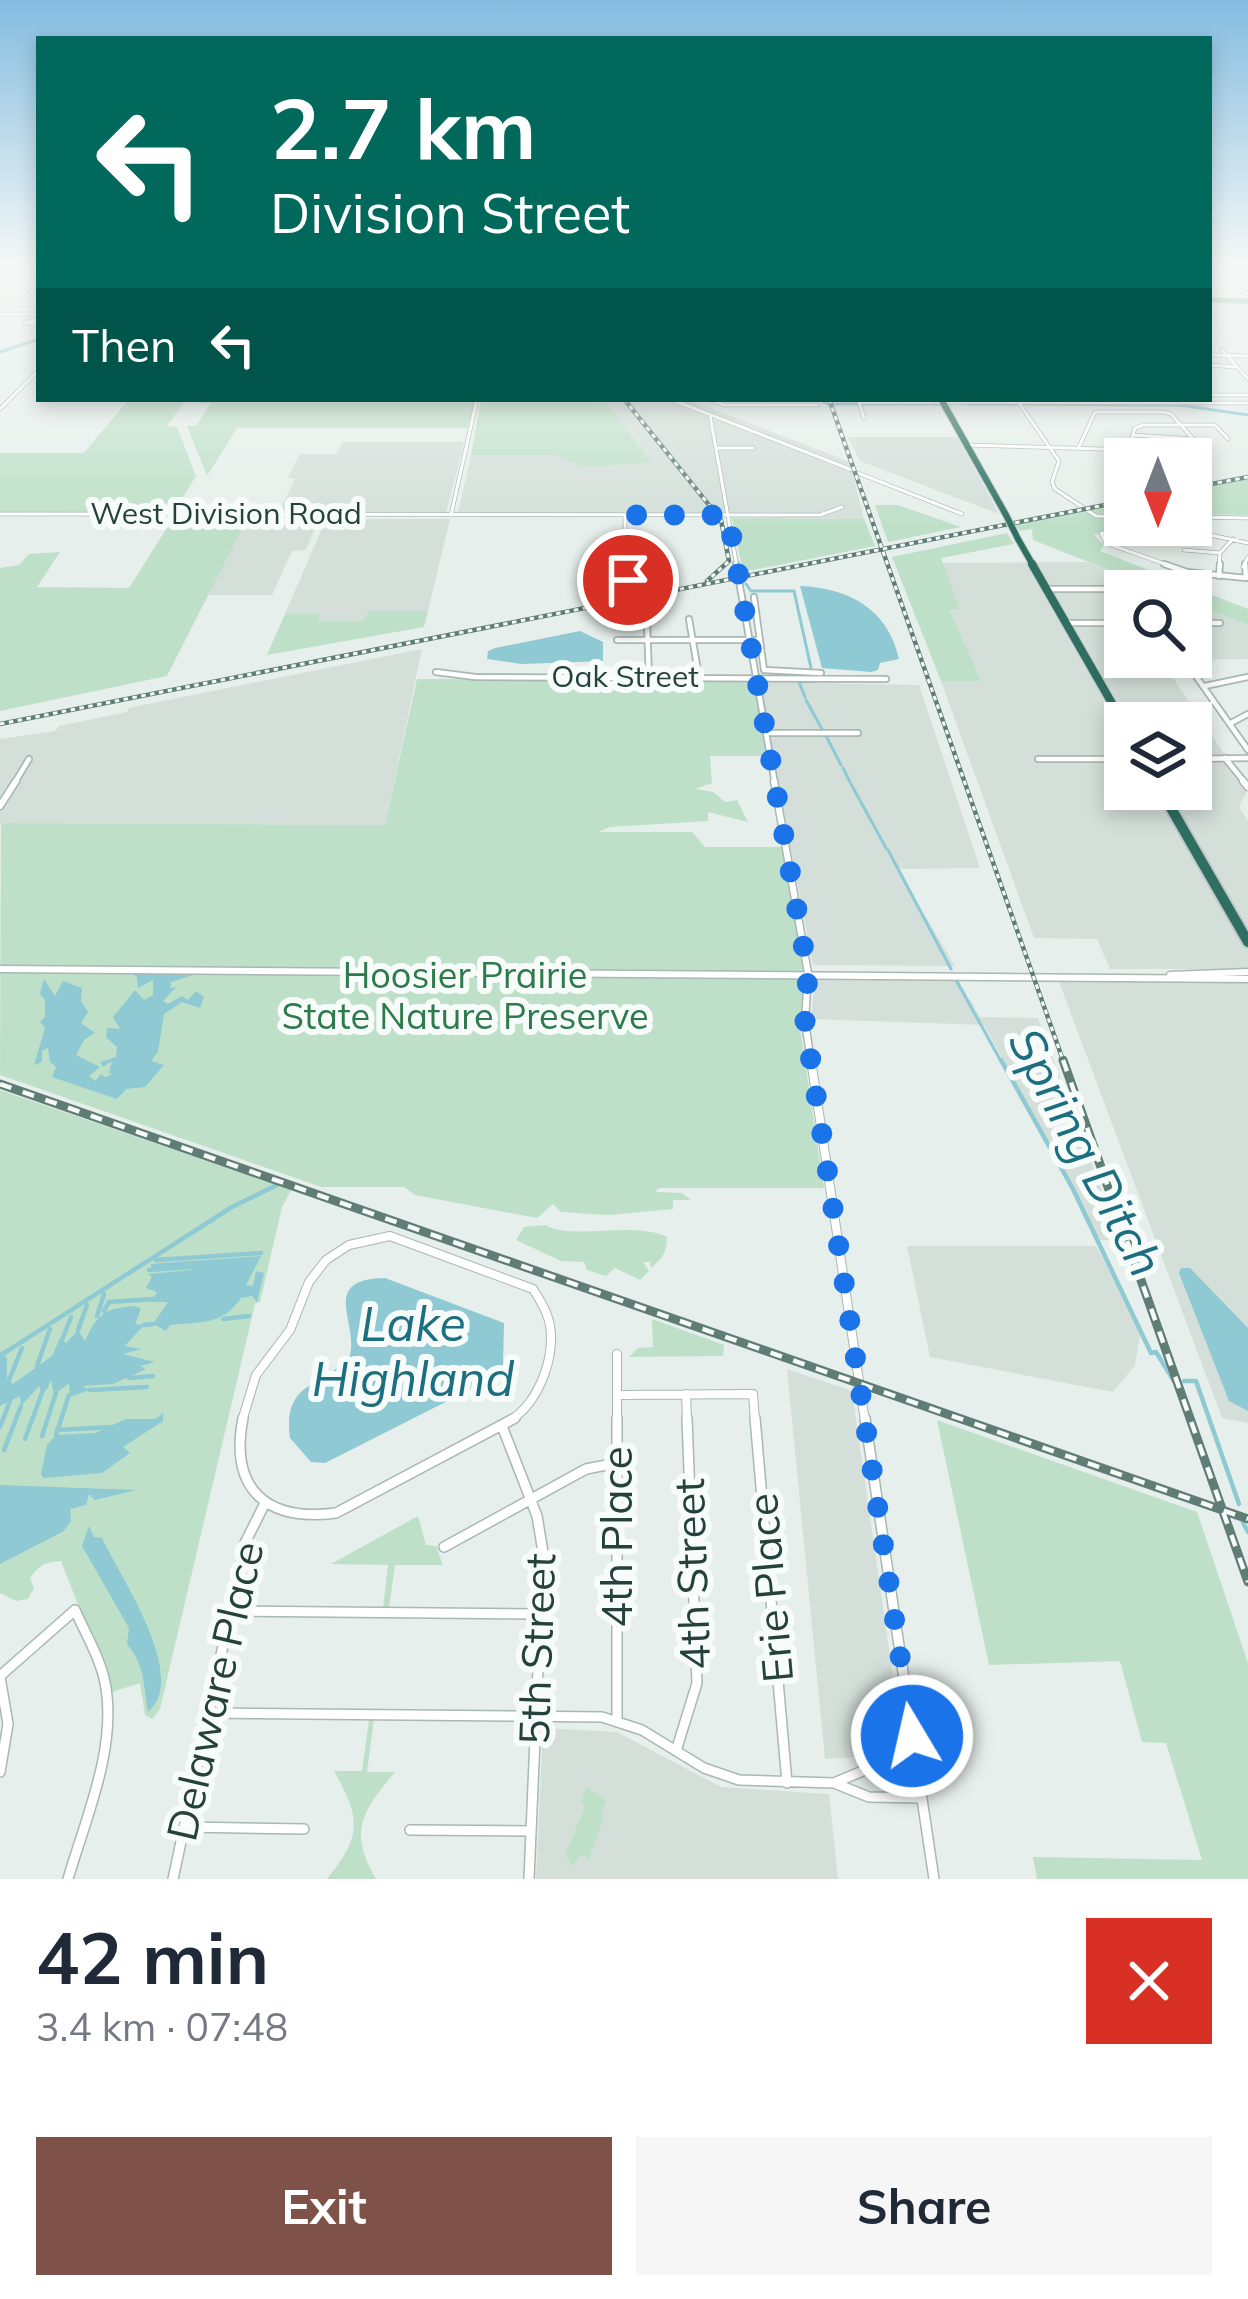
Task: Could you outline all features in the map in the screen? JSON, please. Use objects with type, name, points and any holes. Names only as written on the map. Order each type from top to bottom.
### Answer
[{"type":"highway","points":[[945,402],[1111,702]]},
{"type":"highway","points":[[1172,810],[1248,942]]},
{"type":"street","points":[[1225,353],[1248,379]]},
{"type":"street","points":[[1212,355],[1248,356]]},
{"type":"street","points":[[1212,365],[1235,367]]},
{"type":"street","points":[[0,409],[36,373]]},
{"type":"street","points":[[1212,395],[1248,395]]},
{"type":"street","points":[[452,515],[476,402]]},
{"type":"street","points":[[678,402],[962,514]]},
{"type":"street","points":[[715,402],[818,405]]},
{"type":"street","points":[[858,402],[864,418]]},
{"type":"street","points":[[882,402],[887,412]]},
{"type":"street","points":[[1018,402],[1059,461],[1052,482],[1055,489],[1096,516],[1104,516]]},
{"type":"street","points":[[1133,402],[1141,412]]},
{"type":"street","points":[[1212,402],[1248,403]]},
{"type":"street","points":[[1078,449],[1095,412],[1169,413],[1192,438]]},
{"type":"street","points":[[710,415],[808,973],[808,1043],[934,1879]]},
{"type":"street","points":[[1132,438],[1142,425],[1215,425],[1228,439]]},
{"type":"street","points":[[1133,435],[1178,438]]},
{"type":"street","points":[[971,447],[1048,445],[1104,450]]},
{"type":"street","points":[[717,448],[753,448]]},
{"type":"street","name":"West Division Road","points":[[0,514],[824,515],[842,506]]},
{"type":"street","points":[[625,582],[626,515]]},
{"type":"street","points":[[1212,517],[1248,518]]},
{"type":"street","points":[[1248,544],[1191,531],[1101,533],[1106,543],[1174,568],[1219,576],[1247,579],[1243,567],[1248,557]]},
{"type":"street","points":[[1219,576],[1220,553],[1233,539]]},
{"type":"street","points":[[1184,550],[1220,553]]},
{"type":"street","points":[[1047,589],[1104,589]]},
{"type":"street","points":[[754,597],[765,671],[820,673]]},
{"type":"street","points":[[689,619],[699,677]]},
{"type":"street","points":[[1212,622],[1220,622]]},
{"type":"street","points":[[1067,623],[1104,623]]},
{"type":"street","points":[[647,624],[649,677]]},
{"type":"street","points":[[616,640],[758,640]]},
{"type":"street","name":"Oak Street","points":[[436,672],[886,679]]},
{"type":"street","points":[[1203,686],[1248,677]]},
{"type":"street","points":[[1197,678],[1248,754],[1212,758]]},
{"type":"street","points":[[1228,724],[1248,714]]},
{"type":"street","points":[[765,733],[858,733]]},
{"type":"street","points":[[1225,758],[1248,787]]},
{"type":"street","points":[[0,806],[29,759]]},
{"type":"street","points":[[1038,759],[1104,759]]},
{"type":"street","points":[[0,969],[1248,975]]},
{"type":"street","points":[[361,1239],[407,1241],[508,1276],[540,1296],[550,1320],[545,1381],[530,1404],[502,1426],[336,1513],[314,1519],[264,1505],[241,1468],[242,1431],[252,1385],[294,1323],[311,1278],[337,1251],[361,1239]]},
{"type":"street","name":"4th Place","points":[[617,1354],[617,1720]]},
{"type":"street","points":[[618,1395],[686,1394]]},
{"type":"street","name":"Erie Place","points":[[686,1394],[753,1394],[787,1783]]},
{"type":"street","name":"4th Street","points":[[676,1751],[698,1683],[686,1394]]},
{"type":"street","name":"5th Street","points":[[502,1426],[541,1532],[529,1879]]},
{"type":"street","points":[[444,1547],[586,1468],[617,1463]]},
{"type":"street","name":"Delaware Place","points":[[173,1879],[245,1543],[264,1505]]},
{"type":"street","points":[[0,1772],[8,1724],[0,1677],[75,1610],[106,1687],[107,1708],[100,1756],[68,1879]]},
{"type":"street","points":[[231,1611],[540,1614]]},
{"type":"street","points":[[209,1713],[617,1720],[715,1773],[739,1780],[834,1783],[869,1797],[922,1798]]},
{"type":"street","points":[[834,1783],[865,1770],[917,1771]]},
{"type":"street","points":[[185,1827],[304,1829]]},
{"type":"street","points":[[410,1830],[531,1831]]},
{"type":"shaded area","points":[[596,402],[695,402],[850,462],[864,519],[458,513],[471,455],[554,455],[583,467],[649,463],[607,404]]},
{"type":"shaded area","points":[[848,437],[958,437],[999,514],[860,461]]},
{"type":"shaded area","points":[[342,442],[464,442],[446,513],[279,512],[295,479],[288,478],[300,454],[337,454]]},
{"type":"shaded area","points":[[247,517],[320,517],[306,550],[292,551],[272,595],[206,595]]},
{"type":"shaded area","points":[[326,519],[450,519],[428,611],[368,611],[365,621],[317,621],[285,614]]},
{"type":"shaded area","points":[[1088,562],[1108,570],[1104,570],[1104,678],[1173,678],[1189,702],[1104,702],[1104,810],[1212,810],[1212,736],[1248,789],[1239,807],[1248,821],[1248,969],[1110,969],[1097,939],[1034,938],[941,681],[980,681],[950,609],[959,609],[940,563]]},
{"type":"shaded area","points":[[1212,611],[1248,625],[1248,659],[1212,659]]},
{"type":"shaded area","points":[[422,649],[385,825],[0,823],[0,739],[55,731],[128,708]]},
{"type":"shaded area","points":[[759,682],[919,685],[980,868],[897,869],[955,966],[813,965]]},
{"type":"shaded area","points":[[815,979],[959,981],[980,1017],[1038,1018],[1120,1240],[1100,1240],[984,1025],[811,1019]]},
{"type":"shaded area","points":[[1058,979],[1248,981],[1248,1423],[1222,1418]]},
{"type":"shaded area","points":[[907,1246],[1096,1246],[1141,1328],[1135,1365],[1113,1392],[930,1357]]},
{"type":"shaded area","points":[[787,1369],[852,1391],[904,1754],[825,1759]]},
{"type":"shaded area","points":[[543,1728],[617,1732],[721,1787],[829,1794],[838,1879],[536,1879]]},
{"type":"green space","points":[[126,402],[184,402],[167,426],[177,427],[196,476],[173,513],[0,513],[0,453],[84,453]]},
{"type":"green space","points":[[184,402],[476,402],[467,428],[237,428],[207,476],[187,426],[196,426],[211,403]]},
{"type":"green space","points":[[480,402],[596,402],[607,403],[651,463],[583,467],[554,455],[471,455]]},
{"type":"green space","points":[[1248,479],[1248,515],[1212,514],[1212,487]]},
{"type":"green space","points":[[875,505],[898,505],[961,527],[888,542]]},
{"type":"green space","points":[[1104,507],[1104,532],[1094,535],[1104,545],[1100,551],[1148,570],[1109,570],[1033,540],[1032,529],[1020,531],[1015,525]]},
{"type":"green space","points":[[175,515],[249,515],[167,676],[0,711],[0,568],[19,565],[29,554],[60,552],[37,587],[129,588]]},
{"type":"green space","points":[[732,518],[864,519],[875,546],[743,572]]},
{"type":"green space","points":[[1007,533],[1014,544],[941,558],[960,609],[950,610],[981,681],[941,681],[892,557]]},
{"type":"green space","points":[[1212,595],[1248,609],[1248,625],[1212,611]]},
{"type":"green space","points":[[368,611],[428,611],[424,627],[267,655],[285,614],[319,614],[318,621],[364,621]]},
{"type":"green space","name":"Hoosier Prairie State Nature Preserve","points":[[417,679],[753,680],[766,756],[710,756],[712,783],[695,789],[713,792],[725,802],[737,800],[748,822],[708,812],[708,821],[610,827],[598,832],[692,832],[705,847],[783,847],[804,967],[800,1028],[824,1188],[659,1188],[655,1192],[682,1193],[691,1200],[673,1200],[673,1209],[608,1215],[561,1212],[553,1204],[537,1218],[415,1195],[404,1187],[321,1187],[0,1075],[1,823],[385,825]]},
{"type":"green space","points":[[0,1090],[291,1190],[282,1207],[260,1302],[255,1304],[160,1709],[153,1719],[145,1715],[140,1683],[112,1692],[61,1561],[43,1565],[33,1574],[34,1588],[28,1599],[16,1601],[0,1593]]},
{"type":"green space","points":[[545,1225],[572,1231],[653,1232],[667,1237],[666,1247],[651,1268],[650,1262],[643,1262],[649,1271],[640,1280],[615,1268],[606,1276],[587,1270],[584,1262],[561,1261],[516,1240],[524,1227]]},
{"type":"green space","points":[[652,1319],[724,1345],[723,1356],[629,1357],[638,1348],[653,1347]]},
{"type":"green space","points":[[937,1420],[1197,1512],[1248,1663],[1248,1879],[1037,1879],[1033,1857],[1202,1860],[1166,1743],[1142,1742],[1120,1661],[989,1665]]},
{"type":"green space","points":[[418,1516],[426,1545],[436,1546],[443,1565],[395,1565],[389,1608],[383,1608],[388,1565],[331,1564]]},
{"type":"green space","points":[[369,1720],[374,1720],[367,1772],[395,1772],[363,1822],[363,1848],[376,1879],[327,1879],[347,1851],[354,1827],[349,1802],[334,1771],[362,1771]]},
{"type":"green space","points":[[587,1787],[606,1801],[604,1816],[589,1859],[581,1854],[573,1866],[565,1855],[585,1807],[581,1802]]},
{"type":"water","points":[[800,586],[835,591],[864,605],[886,627],[899,659],[880,663],[871,672],[822,668]]},
{"type":"water","points":[[580,631],[603,642],[603,661],[522,664],[487,659],[488,651],[495,648]]},
{"type":"water","points":[[24,972],[199,973],[171,982],[170,988],[176,987],[163,1001],[168,1004],[182,996],[188,1000],[196,991],[204,997],[200,1008],[182,1002],[164,1014],[158,1052],[151,1061],[164,1065],[145,1087],[126,1089],[117,1099],[52,1077],[56,1067],[48,1048],[42,1051],[42,1062],[34,1065],[45,1028],[40,1022],[45,1017],[45,1000],[40,994],[44,979],[55,996],[63,981],[82,988],[81,1001],[88,1012],[81,1023],[95,1033],[84,1040],[76,1055],[100,1067],[89,1076],[95,1081],[101,1074],[113,1074],[109,1073],[112,1061],[103,1067],[100,1062],[116,1057],[117,1047],[106,1037],[107,1028],[120,1029],[113,1017],[135,990],[144,1000],[153,995],[153,980],[138,988],[137,977],[130,973]]},
{"type":"water","points":[[261,1256],[246,1285],[253,1286],[256,1271],[264,1273],[257,1302],[252,1296],[241,1298],[219,1318],[170,1325],[166,1331],[153,1324],[168,1302],[151,1302],[157,1292],[146,1288],[152,1277],[148,1274],[191,1270],[194,1261]]},
{"type":"water","points":[[1181,1268],[1190,1268],[1248,1328],[1248,1411],[1229,1401]]},
{"type":"water","name":"Lake Highland","points":[[385,1278],[504,1323],[503,1365],[489,1380],[325,1463],[311,1462],[290,1438],[292,1406],[306,1388],[349,1358],[346,1306],[352,1286]]},
{"type":"water","points":[[135,1306],[141,1309],[135,1324],[144,1325],[125,1346],[141,1349],[123,1354],[155,1362],[140,1366],[146,1369],[113,1384],[83,1386],[90,1390],[70,1397],[69,1383],[54,1395],[51,1380],[47,1389],[41,1391],[39,1386],[21,1406],[20,1396],[0,1406],[0,1351],[7,1358],[7,1378],[13,1384],[52,1356],[60,1338],[66,1343],[78,1330],[85,1341],[103,1314]]},
{"type":"water","points":[[163,1413],[163,1421],[123,1447],[130,1453],[102,1473],[43,1478],[47,1445],[56,1435],[95,1433],[126,1419],[155,1419]]},
{"type":"water","points":[[0,1485],[136,1490],[95,1500],[89,1494],[86,1505],[70,1509],[71,1521],[64,1531],[0,1564]]},
{"type":"water","points":[[89,1526],[94,1537],[102,1538],[136,1601],[157,1652],[159,1696],[148,1712],[141,1669],[127,1644],[129,1628],[82,1546]]},
{"type":"waterway","points":[[824,402],[828,404]]},
{"type":"waterway","points":[[833,404],[857,404]]},
{"type":"waterway","points":[[862,404],[882,404]]},
{"type":"waterway","points":[[885,404],[899,404]]},
{"type":"waterway","points":[[903,404],[926,404]]},
{"type":"waterway","points":[[931,404],[939,404]]},
{"type":"waterway","points":[[968,404],[986,404]]},
{"type":"waterway","points":[[989,404],[1018,404]]},
{"type":"waterway","points":[[1023,404],[1134,405]]},
{"type":"waterway","points":[[1137,405],[1180,405],[1248,415]]},
{"type":"waterway","name":"Spring Ditch","points":[[746,584],[751,591],[794,591],[811,668]]},
{"type":"waterway","name":"Spring Ditch","points":[[805,697],[799,682],[815,681]]},
{"type":"waterway","name":"Spring Ditch","points":[[806,700],[823,731]]},
{"type":"waterway","name":"Spring Ditch","points":[[826,736],[841,765]]},
{"type":"waterway","points":[[843,768],[850,782]]},
{"type":"waterway","points":[[851,784],[886,848]]},
{"type":"waterway","name":"Spring Ditch","points":[[888,850],[951,969]]},
{"type":"waterway","name":"Spring Ditch","points":[[956,980],[1002,1063]]},
{"type":"waterway","name":"Spring Ditch","points":[[1001,1060],[1073,1189],[1151,1353],[1156,1352],[1174,1381]]},
{"type":"waterway","points":[[1,1355],[232,1207],[277,1185]]},
{"type":"waterway","points":[[156,1260],[261,1253]]},
{"type":"waterway","points":[[153,1266],[193,1263]]},
{"type":"waterway","points":[[149,1270],[191,1267]]},
{"type":"waterway","points":[[97,1316],[104,1294]]},
{"type":"waterway","points":[[104,1311],[109,1302],[153,1299]]},
{"type":"waterway","points":[[78,1330],[87,1305]]},
{"type":"waterway","points":[[223,1319],[249,1316]]},
{"type":"waterway","points":[[62,1340],[71,1317]]},
{"type":"waterway","points":[[144,1325],[153,1324]]},
{"type":"waterway","points":[[37,1366],[50,1329]]},
{"type":"waterway","points":[[9,1380],[22,1348]]},
{"type":"waterway","points":[[129,1378],[153,1376]]},
{"type":"waterway","name":"Spring Ditch","points":[[1184,1381],[1196,1381],[1239,1504]]},
{"type":"waterway","points":[[90,1390],[147,1387]]},
{"type":"waterway","points":[[25,1439],[43,1390]]},
{"type":"waterway","points":[[42,1436],[56,1393]]},
{"type":"waterway","points":[[58,1430],[69,1395]]},
{"type":"waterway","points":[[0,1427],[10,1401]]},
{"type":"waterway","points":[[4,1450],[21,1406]]},
{"type":"waterway","points":[[58,1430],[113,1427]]},
{"type":"waterway","points":[[56,1435],[58,1430]]},
{"type":"waterway","points":[[1243,1523],[1248,1532]]},
{"type":"railway","points":[[626,402],[721,520],[729,561],[707,581]]},
{"type":"railway","points":[[830,402],[882,549]]},
{"type":"railway","points":[[1212,484],[1248,477]]},
{"type":"railway","points":[[882,549],[1104,505]]},
{"type":"railway","points":[[0,724],[882,549]]},
{"type":"railway","points":[[882,549],[1064,1063]]},
{"type":"railway","points":[[1063,1060],[1223,1510]]},
{"type":"railway","points":[[0,1084],[1223,1510]]},
{"type":"railway","points":[[1223,1510],[1248,1519]]},
{"type":"railway","points":[[1223,1510],[1248,1582]]},
{"type":"route","points":[[628,580],[626,515],[728,515],[808,973],[805,1021],[912,1736]]}]
